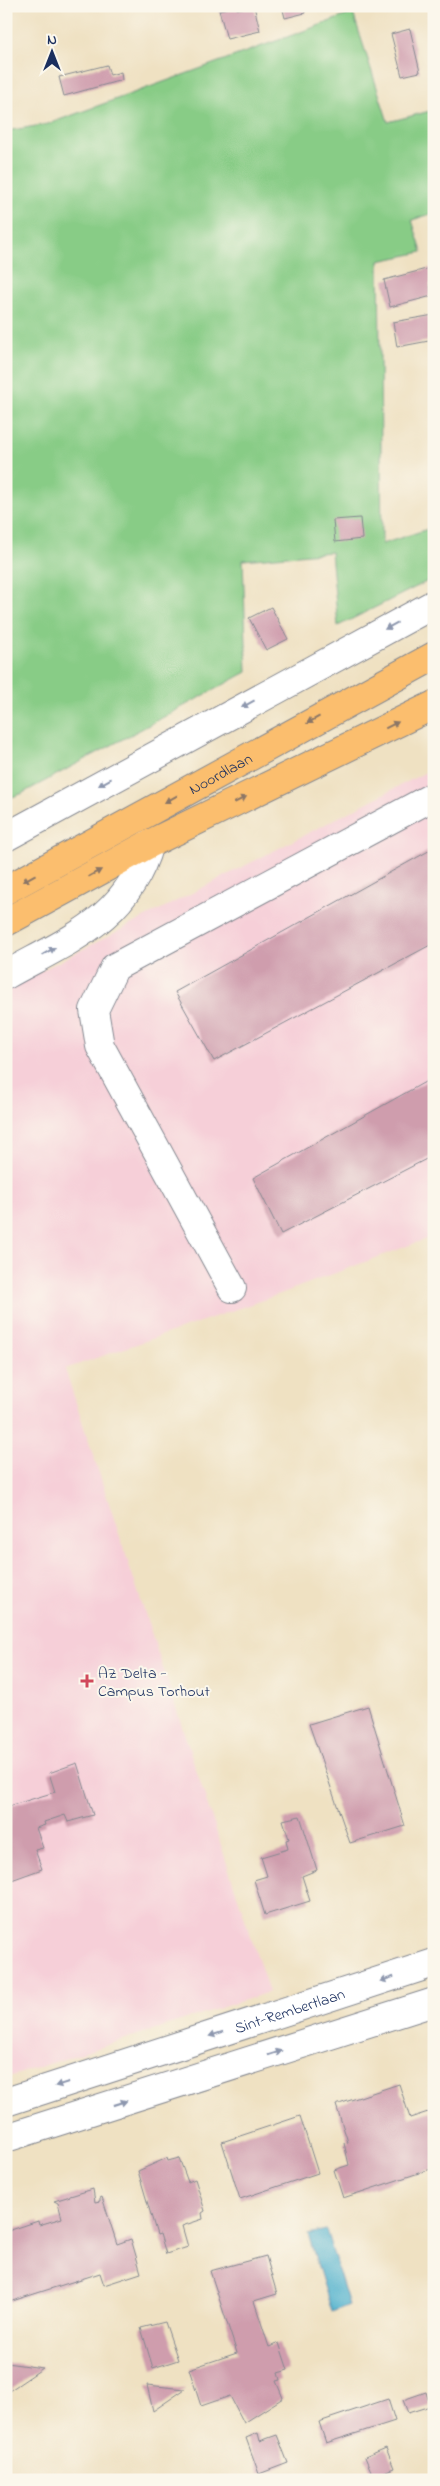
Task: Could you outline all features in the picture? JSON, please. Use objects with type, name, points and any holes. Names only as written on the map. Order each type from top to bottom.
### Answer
[{"type":"main road","name":"Noordlaan","points":[[6,890],[434,656]]},
{"type":"main road","name":"Noordlaan","points":[[6,922],[149,844],[434,705]]},
{"type":"street","points":[[6,837],[434,604]]},
{"type":"street","points":[[232,1288],[100,1046],[94,1010],[115,968],[434,796]]},
{"type":"street","points":[[6,974],[105,917],[128,892],[144,861],[149,844]]},
{"type":"street","name":"Sint-Rembertlaan","points":[[6,2102],[434,1963]]},
{"type":"street","points":[[6,2138],[434,2002]]},
{"type":"street","points":[[146,2058],[157,2091]]},
{"type":"shaded area","name":"AZ Delta - Campus Torhout","points":[[434,768],[434,1236],[280,1294],[65,1369],[269,1992],[6,2078],[6,989]]},
{"type":"green space","points":[[353,13],[388,122],[434,110],[434,213],[412,220],[422,252],[379,261],[382,544],[434,527],[434,578],[338,626],[331,552],[243,560],[247,672],[21,794],[6,799],[6,131],[48,124]]},
{"type":"water","points":[[326,2230],[349,2305],[332,2312],[308,2234]]},
{"type":"building","points":[[236,6],[237,9],[254,6],[260,31],[227,39],[219,10]]},
{"type":"building","points":[[282,6],[303,6],[305,13],[285,18]]},
{"type":"building","points":[[410,29],[420,72],[402,76],[391,34]]},
{"type":"building","points":[[107,65],[110,75],[121,72],[122,80],[64,96],[59,77]]},
{"type":"building","points":[[434,267],[434,283],[430,284],[432,296],[390,307],[384,280]]},
{"type":"building","points":[[434,315],[434,340],[397,347],[393,322]]},
{"type":"building","points":[[360,518],[362,539],[335,542],[333,520]]},
{"type":"building","points":[[271,607],[288,639],[266,650],[249,618]]},
{"type":"building","points":[[434,848],[434,943],[214,1061],[175,992]]},
{"type":"building","points":[[434,1077],[434,1155],[281,1234],[253,1178]]},
{"type":"building","points":[[368,1706],[405,1826],[350,1843],[309,1724]]},
{"type":"building","points":[[77,1763],[93,1815],[68,1822],[65,1815],[44,1822],[45,1825],[36,1828],[43,1848],[35,1850],[42,1869],[6,1882],[6,1807],[55,1792],[49,1773]]},
{"type":"building","points":[[300,1816],[317,1870],[302,1876],[310,1901],[265,1915],[254,1880],[267,1876],[261,1857],[288,1849],[286,1840],[289,1839],[283,1820]]},
{"type":"building","points":[[399,2084],[410,2118],[431,2111],[434,2120],[434,2168],[343,2198],[334,2170],[349,2165],[344,2143],[348,2142],[336,2105]]},
{"type":"building","points":[[300,2116],[318,2173],[240,2199],[222,2142]]},
{"type":"building","points":[[167,2158],[168,2161],[179,2158],[188,2182],[195,2179],[205,2211],[202,2213],[203,2219],[182,2226],[188,2247],[166,2254],[160,2234],[157,2235],[138,2171]]},
{"type":"building","points":[[93,2189],[95,2202],[100,2201],[102,2197],[117,2244],[131,2239],[141,2273],[104,2285],[100,2273],[6,2303],[8,2231],[38,2221],[39,2225],[62,2218],[58,2203],[54,2201]]},
{"type":"building","points":[[266,2256],[277,2294],[254,2301],[269,2347],[279,2343],[288,2370],[278,2373],[280,2380],[276,2381],[283,2398],[244,2423],[230,2396],[201,2406],[189,2369],[237,2353],[210,2271]]},
{"type":"building","points":[[165,2322],[178,2360],[153,2368],[141,2328]]},
{"type":"building","points":[[6,2363],[43,2368],[6,2393]]},
{"type":"building","points":[[147,2385],[185,2389],[153,2411]]},
{"type":"building","points":[[426,2392],[430,2406],[408,2413],[403,2400]]},
{"type":"building","points":[[388,2399],[395,2421],[326,2443],[319,2422]]},
{"type":"building","points":[[258,2433],[260,2441],[277,2435],[288,2463],[259,2474],[246,2438]]},
{"type":"building","points":[[386,2448],[394,2468],[373,2476],[365,2457]]},
{"type":"place","name":"AZ Delta - Campus Torhout","points":[[87,1681]]}]
